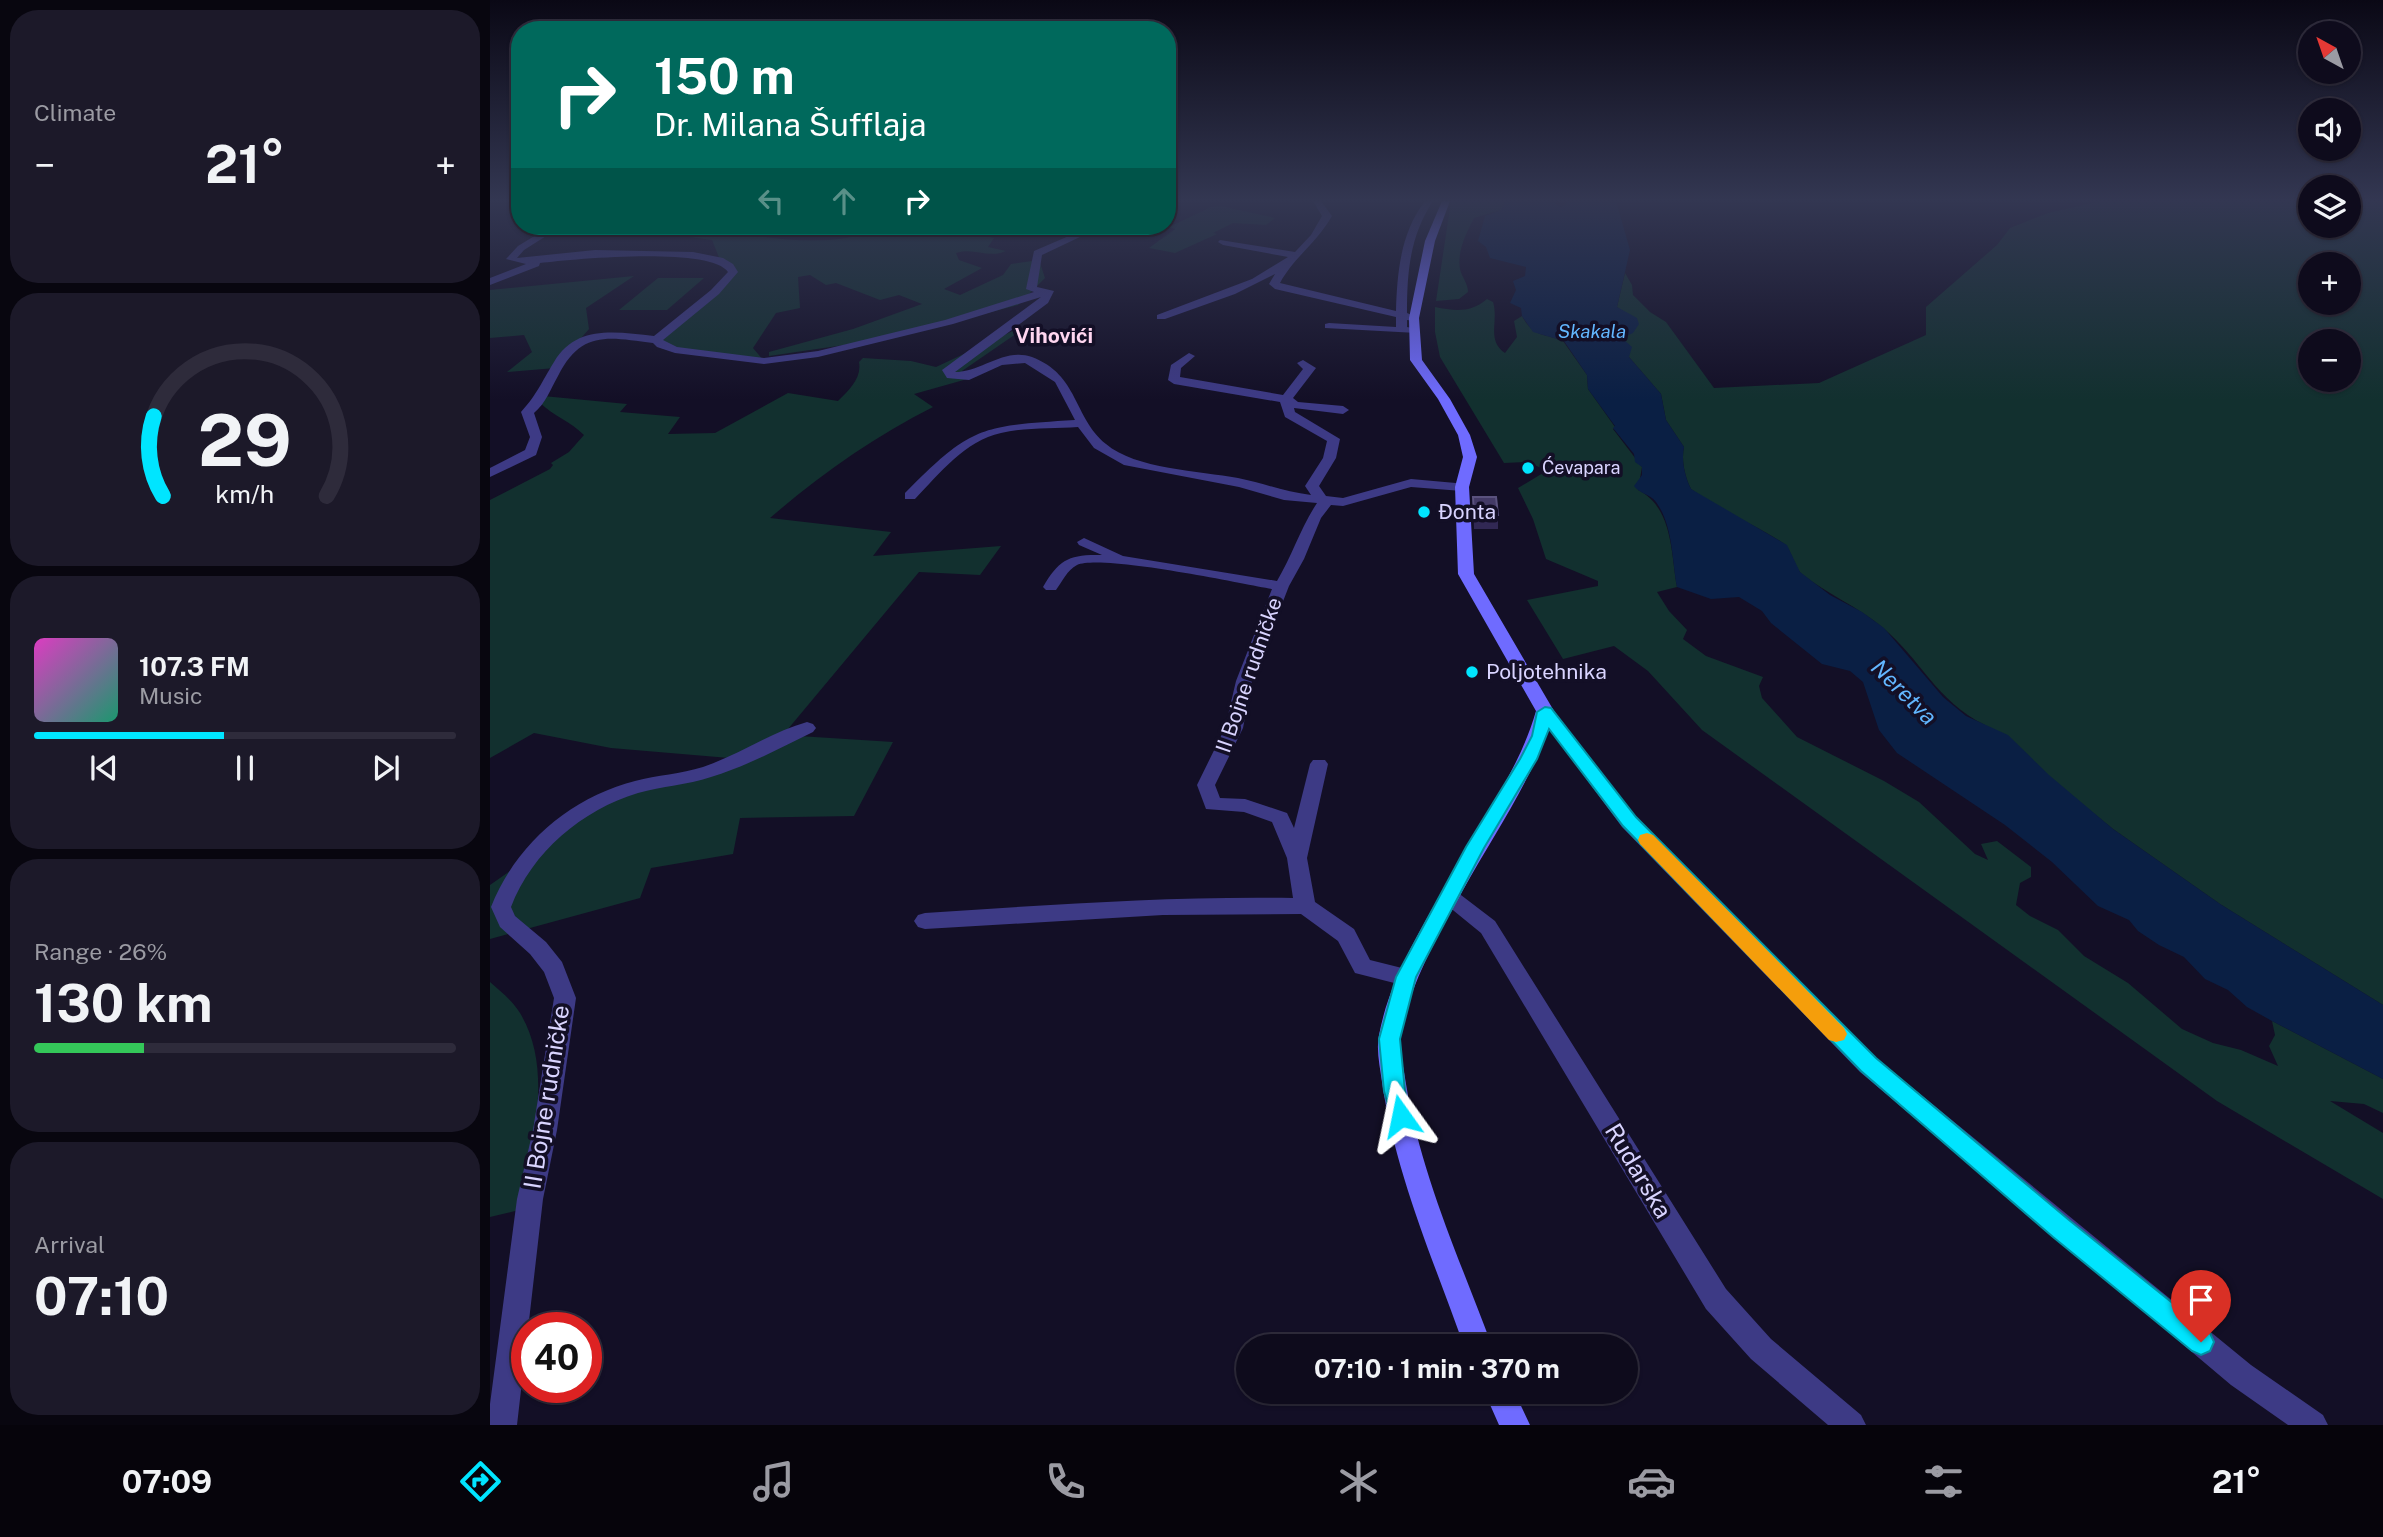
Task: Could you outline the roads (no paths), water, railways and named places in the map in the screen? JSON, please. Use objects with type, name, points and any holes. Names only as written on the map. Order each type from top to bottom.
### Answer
[{"type":"street","points":[[490,282],[528,268]]},
{"type":"street","points":[[656,340],[724,284],[733,272],[731,268]]},
{"type":"street","points":[[1035,268],[1031,289],[1049,291]]},
{"type":"street","points":[[1161,317],[1242,286],[1280,268]]},
{"type":"street","points":[[1283,268],[1274,284],[1279,287],[1415,318]]},
{"type":"street","points":[[1402,331],[1406,268]]},
{"type":"street","points":[[1425,268],[1415,318],[1416,360],[1444,399],[1464,435],[1470,457],[1462,487],[1466,574],[1545,712],[1629,822],[1868,1065],[2241,1375],[2313,1425]]},
{"type":"street","points":[[490,473],[531,452],[536,437],[527,412],[540,403],[557,364],[568,348],[581,339],[595,335],[656,340],[675,350],[736,359],[764,360],[818,354],[949,323],[1049,291]]},
{"type":"street","points":[[1049,291],[1044,301],[948,370],[951,376],[969,376],[999,362],[1028,360],[1060,380],[1083,423],[1099,445],[1129,462],[1241,483],[1284,496],[1343,502],[1411,483],[1462,487]]},
{"type":"street","points":[[1179,296],[1194,304]]},
{"type":"street","points":[[1329,326],[1416,331]]},
{"type":"street","points":[[1189,356],[1175,367],[1174,380],[1286,399],[1295,405],[1343,410]]},
{"type":"street","points":[[1303,363],[1310,368],[1286,399],[1289,414],[1334,439],[1325,468],[1312,486],[1324,501]]},
{"type":"street","points":[[910,496],[951,455],[971,440],[988,433],[1083,423]]},
{"type":"street","name":"II Bojne rudničke","points":[[1306,905],[1297,858],[1280,818],[1245,806],[1213,804],[1206,785],[1234,728],[1244,681],[1281,586],[1324,501]]},
{"type":"street","name":"II Bojne rudničke","points":[[1084,542],[1134,561]]},
{"type":"street","name":"II Bojne rudničke","points":[[1051,587],[1059,573],[1071,562],[1086,559],[1134,561],[1281,586]]},
{"type":"street","points":[[1474,1334],[1414,1166],[1395,1091],[1389,1039],[1406,977],[1475,847],[1529,759],[1540,736],[1545,712]]},
{"type":"street","name":"II Bojne rudničke","points":[[502,1425],[530,1199],[545,1130],[565,998],[554,968],[538,948],[507,921],[501,907],[508,889],[563,822],[598,800],[743,760],[807,728]]},
{"type":"street","points":[[1297,858],[1319,764]]},
{"type":"street","name":"Rudarska","points":[[1450,897],[1488,927],[1716,1299],[1760,1349],[1851,1425]]},
{"type":"street","points":[[925,921],[1102,910],[1256,904],[1306,905],[1346,935],[1363,967],[1406,977]]},
{"type":"street","points":[[1504,1404],[1515,1425]]},
{"type":"water","points":[[1526,268],[1626,268],[1617,307],[1637,318],[1639,324],[1633,333],[1622,338],[1632,347],[1629,357],[1661,394],[1666,420],[1684,447],[1684,468],[1691,489],[1787,545],[1800,572],[1830,595],[1862,612],[1884,628],[1943,697],[1966,716],[2008,735],[2049,775],[2113,829],[2220,904],[2383,1005],[2383,1079],[2247,1007],[2228,990],[2205,979],[2184,957],[2138,931],[2129,920],[2098,906],[2052,862],[2005,825],[1897,753],[1879,730],[1863,682],[1850,671],[1822,664],[1771,623],[1762,611],[1739,597],[1711,599],[1677,587],[1669,532],[1662,511],[1654,499],[1634,486],[1642,475],[1642,467],[1635,462],[1634,454],[1613,428],[1615,426],[1588,389],[1587,375],[1564,341],[1533,332],[1522,316],[1521,308],[1510,303],[1516,290],[1513,281],[1525,276]]},
{"type":"place","name":"Ćevapara","points":[[1528,468]]},
{"type":"place","name":"Đonta","points":[[1424,512]]},
{"type":"place","name":"Poljotehnika","points":[[1472,672]]},
{"type":"district","name":"Vihovići","points":[[1054,336]]},
{"type":"water label","name":"Skakala","points":[[1592,331]]},
{"type":"water label","name":"Neretva","points":[[1904,692]]}]
